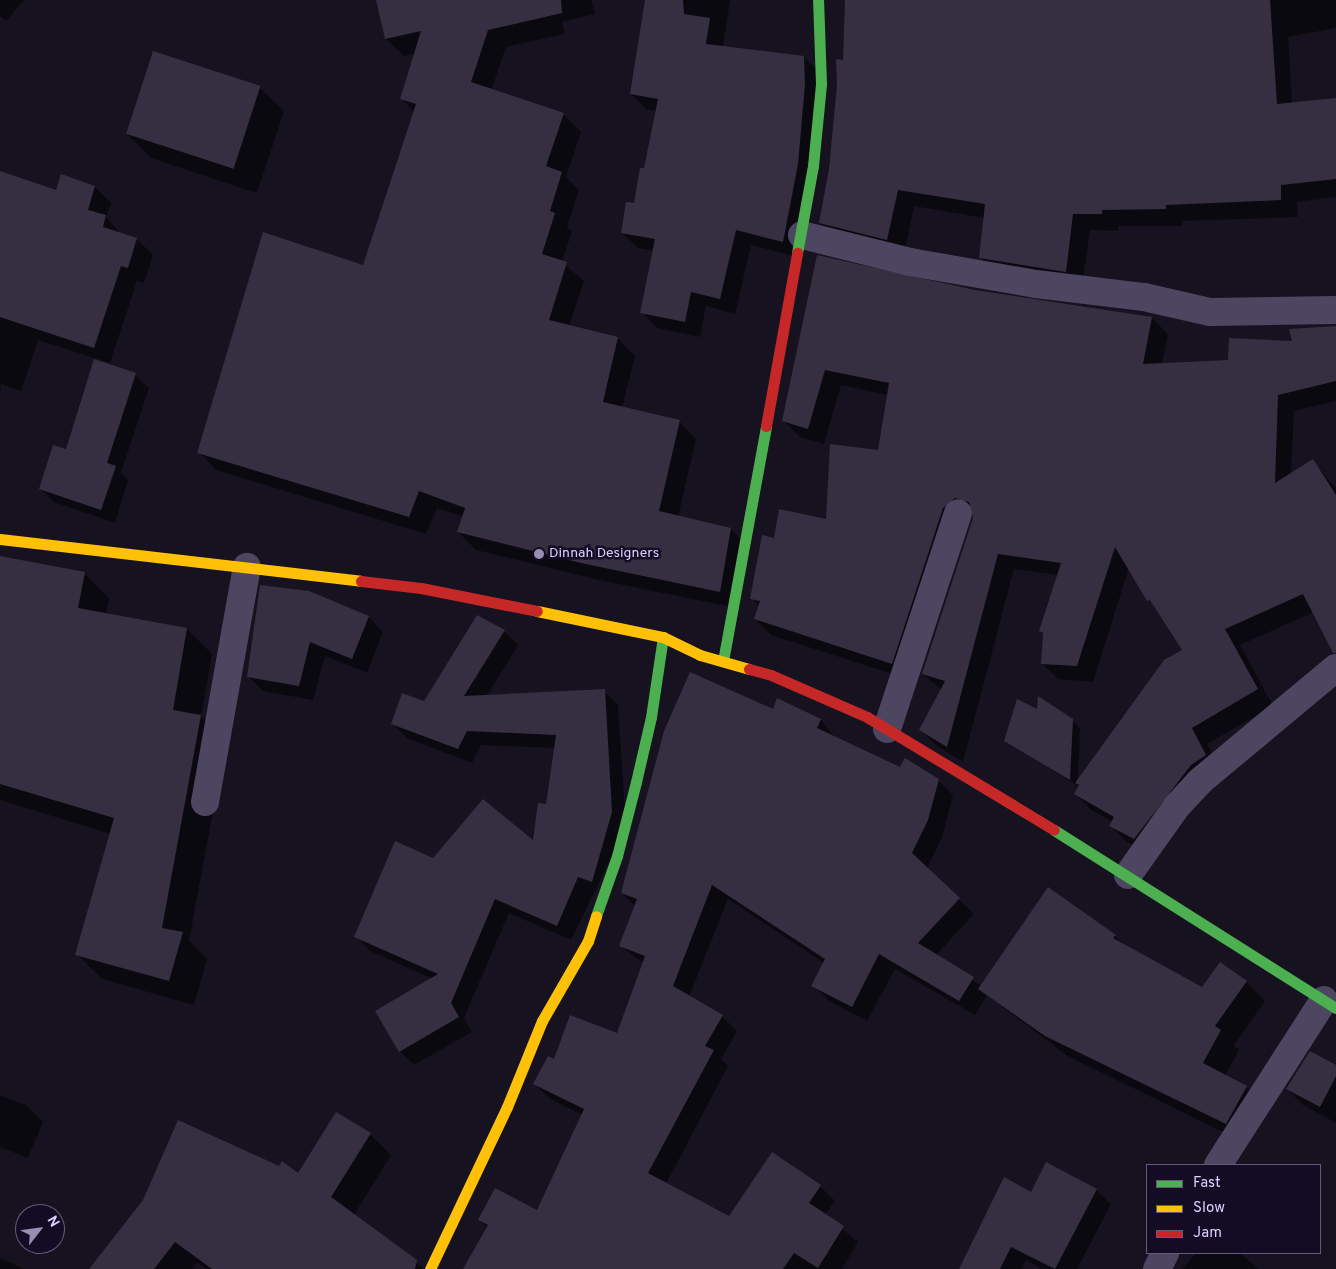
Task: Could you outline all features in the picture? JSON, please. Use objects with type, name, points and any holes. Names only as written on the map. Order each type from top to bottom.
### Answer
[{"type":"street","points":[[722,661],[802,235],[813,166],[821,84],[818,0]]},
{"type":"street","points":[[802,235],[910,262],[1036,284],[1144,297],[1210,312],[1336,310]]},
{"type":"street","points":[[887,729],[958,513]]},
{"type":"street","points":[[0,539],[421,588],[663,637],[700,655],[771,675],[820,695],[887,729],[1128,875],[1330,1004],[1219,1164]]},
{"type":"street","points":[[204,802],[247,567]]},
{"type":"street","points":[[430,1269],[506,1107],[542,1021],[588,942],[617,856],[636,782],[651,716],[663,637]]},
{"type":"street","points":[[1128,875],[1178,806],[1199,782],[1336,668]]},
{"type":"street","points":[[1156,1269],[1164,1254]]},
{"type":"building","points":[[376,0],[561,0],[562,13],[488,30],[471,82],[564,113],[546,166],[562,172],[550,211],[555,213],[542,254],[567,262],[549,320],[618,337],[603,402],[680,420],[659,511],[731,528],[720,592],[581,563],[457,532],[465,508],[419,491],[409,517],[197,453],[263,232],[363,265],[416,104],[400,99],[421,31],[385,39]]},
{"type":"building","points":[[645,0],[683,0],[684,14],[710,18],[706,44],[804,56],[805,84],[798,164],[783,242],[736,230],[720,299],[691,292],[685,322],[640,313],[655,239],[621,233],[626,202],[634,203],[640,168],[644,168],[658,99],[630,94]]},
{"type":"building","points":[[845,0],[1270,0],[1277,104],[1336,98],[1336,179],[1281,185],[1281,200],[1166,205],[1166,209],[1102,210],[1102,214],[1073,214],[1066,272],[979,258],[985,204],[898,190],[887,240],[819,223],[829,168],[837,85],[836,59],[843,60]]},
{"type":"building","points":[[153,51],[260,86],[234,169],[126,134]]},
{"type":"building","points":[[0,171],[56,190],[61,174],[95,186],[88,210],[106,215],[103,227],[137,238],[128,268],[121,266],[94,348],[0,317]]},
{"type":"building","points":[[817,255],[975,290],[1152,317],[1143,364],[1228,360],[1229,338],[1292,341],[1289,329],[1336,326],[1336,381],[1278,395],[1275,483],[1313,459],[1336,495],[1336,653],[1333,653],[1303,594],[1225,629],[1258,689],[1192,728],[1206,755],[1191,765],[1134,839],[1109,826],[1114,817],[1074,794],[1079,785],[1075,783],[1164,660],[1182,650],[1150,600],[1147,601],[1115,547],[1077,666],[1041,664],[1043,633],[1039,631],[1061,563],[998,554],[947,747],[919,730],[945,681],[922,674],[973,518],[969,502],[955,498],[943,508],[892,664],[754,619],[760,601],[750,599],[762,535],[774,538],[779,509],[826,519],[830,444],[878,450],[889,383],[825,370],[808,429],[782,421]]},
{"type":"building","points":[[94,359],[136,373],[107,463],[116,466],[101,510],[39,489],[53,445],[66,449]]},
{"type":"building","points":[[0,556],[85,572],[78,608],[187,628],[173,710],[201,715],[162,928],[183,932],[169,981],[75,955],[114,818],[0,784]]},
{"type":"building","points":[[260,585],[309,591],[369,616],[352,659],[310,642],[299,686],[247,677]]},
{"type":"building","points":[[477,615],[505,630],[464,696],[605,689],[612,812],[592,882],[578,877],[557,926],[495,899],[451,1003],[459,1017],[399,1052],[375,1011],[438,974],[354,937],[395,841],[433,858],[483,799],[533,840],[538,803],[546,804],[556,735],[467,731],[458,749],[391,724],[402,693],[424,701]]},
{"type":"building","points":[[690,672],[773,709],[777,698],[821,719],[817,728],[900,767],[905,758],[939,779],[928,820],[912,853],[960,898],[918,943],[974,977],[959,1001],[879,954],[852,1007],[811,986],[825,959],[712,885],[673,986],[723,1015],[705,1046],[714,1050],[648,1173],[729,1216],[772,1152],[821,1185],[809,1203],[844,1226],[818,1268],[794,1253],[783,1269],[463,1269],[488,1225],[478,1220],[495,1188],[537,1210],[584,1109],[533,1084],[548,1056],[554,1059],[570,1015],[617,1033],[645,956],[619,946],[637,899],[621,893],[664,731]]},
{"type":"building","points":[[1038,696],[1073,719],[1070,780],[1004,741],[1017,699],[1037,709]]},
{"type":"building","points":[[1048,887],[1116,935],[1113,938],[1202,987],[1220,962],[1247,981],[1215,1026],[1221,1030],[1203,1063],[1247,1086],[1226,1124],[1045,1036],[978,989]]},
{"type":"building","points":[[1310,1051],[1336,1065],[1336,1076],[1320,1107],[1286,1089]]},
{"type":"building","points":[[336,1112],[371,1133],[331,1197],[417,1260],[415,1269],[212,1269],[175,1242],[154,1269],[89,1269],[143,1200],[178,1120],[279,1166],[282,1161],[298,1173]]},
{"type":"building","points":[[1046,1162],[1097,1189],[1055,1269],[1011,1247],[1000,1269],[959,1269],[1004,1177],[1031,1192]]},
{"type":"traffic: fast","points":[[797,253],[813,166],[821,84],[818,0]]},
{"type":"traffic: fast","points":[[723,661],[766,426]]},
{"type":"traffic: fast","points":[[596,916],[617,856],[636,782],[651,717],[663,637]]},
{"type":"traffic: fast","points":[[1054,830],[1336,1008]]},
{"type":"traffic: slow","points":[[0,539],[361,581]]},
{"type":"traffic: slow","points":[[537,611],[663,637],[700,655],[749,669]]},
{"type":"traffic: slow","points":[[430,1269],[507,1107],[542,1021],[588,941],[596,916]]},
{"type":"traffic: jam","points":[[766,426],[797,253]]},
{"type":"traffic: jam","points":[[361,581],[421,588],[537,611]]},
{"type":"traffic: jam","points":[[749,669],[771,675],[867,717],[1054,830]]},
{"type":"place","name":"Dinnah Designers","points":[[539,554]]}]
